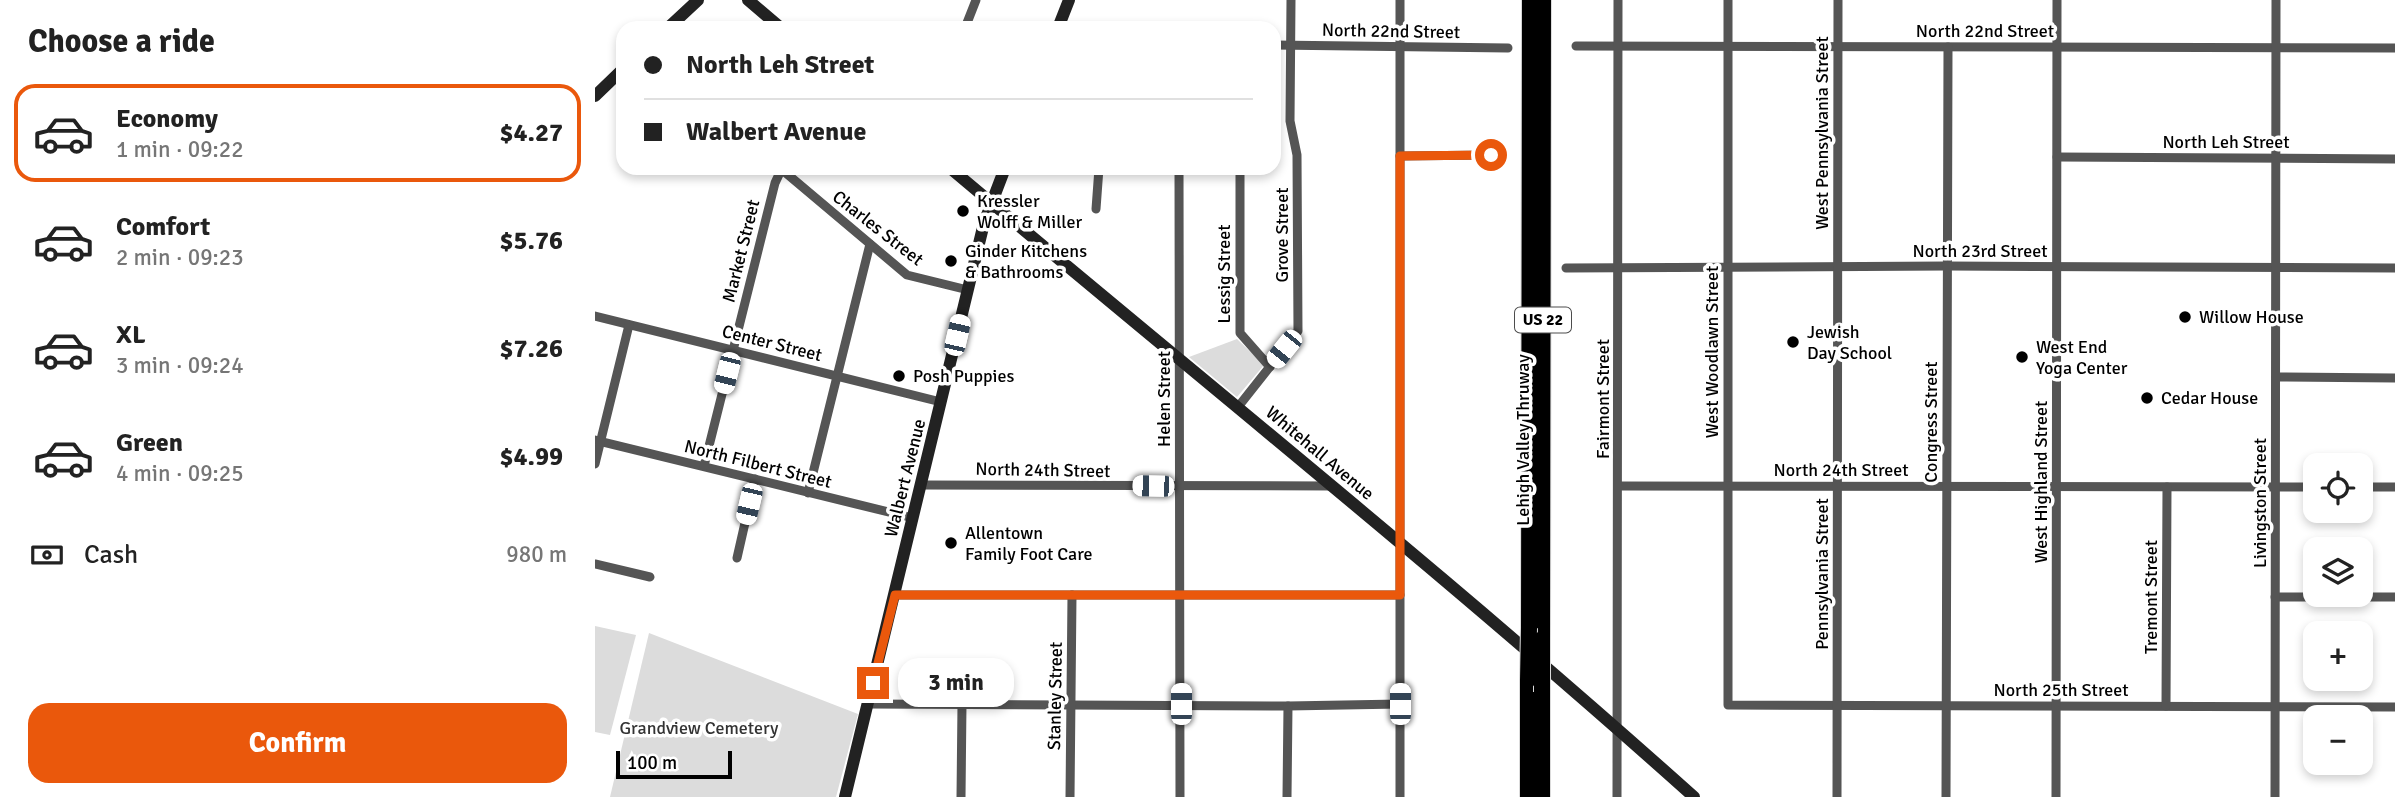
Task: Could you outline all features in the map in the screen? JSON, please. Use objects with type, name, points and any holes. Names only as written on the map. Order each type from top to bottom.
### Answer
[{"type":"highway","name":"Lehigh Valley Thruway","points":[[1528,797],[1529,0]]},
{"type":"highway","name":"Lehigh Valley Thruway","points":[[1542,797],[1543,0]]},
{"type":"street","points":[[676,21],[698,0]]},
{"type":"street","points":[[748,0],[773,21]]},
{"type":"street","points":[[968,21],[976,0]]},
{"type":"street","points":[[1061,21],[1069,0]]},
{"type":"street","name":"Grove Street","points":[[1238,407],[1299,331],[1297,155],[1290,121],[1291,0]]},
{"type":"street","points":[[1399,797],[1400,0]]},
{"type":"street","name":"Fairmont Street","points":[[1616,797],[1618,0]]},
{"type":"street","name":"West Woodlawn Street","points":[[1728,0],[1728,705]]},
{"type":"street","name":"West Pennsylvania Street","points":[[1838,0],[1838,267]]},
{"type":"street","name":"West Highland Street","points":[[2056,797],[2057,0]]},
{"type":"street","name":"Livingston Street","points":[[2275,797],[2276,0]]},
{"type":"street","name":"North 22nd Street","points":[[1281,45],[1508,48]]},
{"type":"street","name":"North 22nd Street","points":[[1576,47],[2395,48]]},
{"type":"street","name":"Congress Street","points":[[1946,797],[1948,47]]},
{"type":"street","points":[[595,96],[616,76]]},
{"type":"street","points":[[1400,156],[1491,155]]},
{"type":"street","name":"North Leh Street","points":[[2057,157],[2395,159]]},
{"type":"street","name":"Market Street","points":[[704,466],[778,175]]},
{"type":"street","name":"Charles Street","points":[[789,175],[907,275],[968,290]]},
{"type":"street","name":"Whitehall Avenue","points":[[958,175],[1401,544],[1616,727],[1693,797]]},
{"type":"street","name":"Walbert Avenue","points":[[845,797],[968,290],[1002,175]]},
{"type":"street","points":[[1096,209],[1098,175]]},
{"type":"street","name":"Helen Street","points":[[1179,175],[1180,797]]},
{"type":"street","name":"Lessig Street","points":[[1240,175],[1240,333],[1270,367]]},
{"type":"street","points":[[808,492],[870,244]]},
{"type":"street","name":"Pennsylvania Street","points":[[1837,797],[1838,267]]},
{"type":"street","name":"North 23rd Street","points":[[1566,268],[2395,268]]},
{"type":"street","name":"Center Street","points":[[595,317],[941,402]]},
{"type":"street","points":[[595,464],[598,440],[629,325]]},
{"type":"street","points":[[2276,377],[2395,378]]},
{"type":"street","name":"North Filbert Street","points":[[598,440],[913,518]]},
{"type":"street","points":[[737,558],[755,479]]},
{"type":"street","name":"North 24th Street","points":[[921,485],[1332,486]]},
{"type":"street","name":"North 24th Street","points":[[1618,486],[2303,487]]},
{"type":"street","name":"Tremont Street","points":[[2167,487],[2167,706]]},
{"type":"street","points":[[2373,487],[2395,487]]},
{"type":"street","points":[[595,564],[650,577]]},
{"type":"street","points":[[895,595],[1400,595]]},
{"type":"street","name":"Stanley Street","points":[[1070,797],[1072,595]]},
{"type":"street","points":[[2275,597],[2395,597]]},
{"type":"street","points":[[868,704],[1400,704]]},
{"type":"street","points":[[961,797],[962,704]]},
{"type":"street","name":"North 25th Street","points":[[1728,705],[2395,707]]},
{"type":"street","points":[[1287,797],[1288,706]]},
{"type":"green space","points":[[1237,339],[1264,365],[1237,397],[1189,357]]},
{"type":"green space","points":[[595,626],[636,635],[610,735],[595,732]]},
{"type":"green space","name":"Grandview Cemetery","points":[[649,633],[858,714],[836,797],[610,797]]},
{"type":"place","name":"Kressler Wolff & Miller","points":[[963,211]]},
{"type":"place","name":"Ginder Kitchens & Bathrooms","points":[[951,261]]},
{"type":"place","name":"Willow House","points":[[2185,317]]},
{"type":"place","name":"Jewish Day School","points":[[1793,342]]},
{"type":"place","name":"West End Yoga Center","points":[[2022,357]]},
{"type":"place","name":"Posh Puppies","points":[[899,376]]},
{"type":"place","name":"Cedar House","points":[[2147,398]]},
{"type":"place","name":"Allentown Family Foot Care","points":[[951,543]]},
{"type":"route","points":[[873,683],[895,595],[1400,595],[1400,156],[1491,155]]}]
